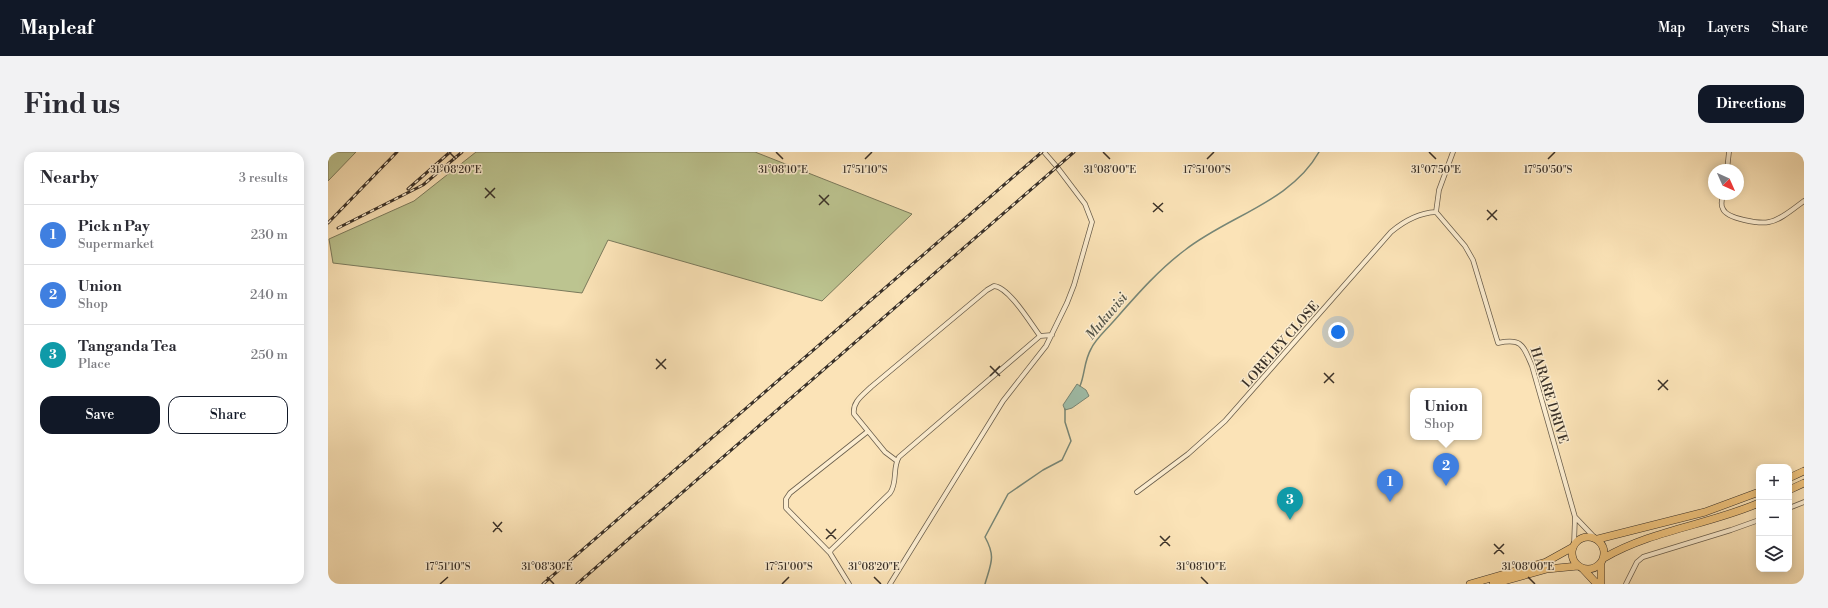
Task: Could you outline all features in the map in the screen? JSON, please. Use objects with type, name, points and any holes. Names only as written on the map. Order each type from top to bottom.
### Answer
[{"type":"main road","points":[[1792,477],[1804,471]]},
{"type":"main road","points":[[1792,489],[1804,483]]},
{"type":"main road","points":[[1470,584],[1546,562],[1584,537],[1596,539],[1705,512],[1756,493]]},
{"type":"main road","points":[[1493,584],[1547,568],[1581,567],[1591,569],[1635,542],[1728,515],[1756,504]]},
{"type":"main road","points":[[1596,539],[1604,548],[1601,584]]},
{"type":"main road","points":[[1574,545],[1573,559],[1597,584]]},
{"type":"street","points":[[890,584],[1004,401],[1042,352],[1052,335],[1074,285],[1092,222],[1086,204],[1058,166],[1044,152]]},
{"type":"street","points":[[1436,212],[1439,190],[1453,152]]},
{"type":"street","points":[[1728,164],[1729,152]]},
{"type":"street","points":[[1722,200],[1722,205],[1725,213],[1734,218],[1768,223],[1777,219],[1804,201]]},
{"type":"street","name":"LORELEY CLOSE","points":[[1137,492],[1188,454],[1225,421],[1391,232],[1408,219],[1427,213],[1436,212]]},
{"type":"street","name":"HARARE DRIVE","points":[[1436,212],[1465,246],[1473,260],[1498,343],[1514,341],[1520,343],[1524,347],[1532,366],[1575,517],[1574,545]]},
{"type":"street","points":[[897,461],[885,452],[867,432],[854,414],[853,408],[858,399],[990,287],[997,286],[1014,301],[1040,336]]},
{"type":"street","points":[[830,553],[839,542],[890,493],[895,482],[897,461],[908,449],[1040,336],[1052,335]]},
{"type":"street","points":[[849,584],[830,553],[786,508],[786,499],[790,493],[867,432]]},
{"type":"street","points":[[1792,507],[1804,502]]},
{"type":"street","name":"HARARE DRIVE","points":[[1575,517],[1596,539]]},
{"type":"street","points":[[1626,584],[1637,562],[1643,557],[1732,530],[1756,521]]},
{"type":"green space","points":[[328,152],[356,152],[328,181]]},
{"type":"green space","points":[[476,152],[755,152],[912,214],[822,301],[608,240],[582,293],[333,263],[329,239],[414,201]]},
{"type":"shaded area","points":[[1077,384],[1086,390],[1089,396],[1072,408],[1065,410],[1063,405]]},
{"type":"waterway","name":"Mukuvisi","points":[[1080,386],[1087,358],[1095,342],[1156,275],[1175,258],[1202,238],[1258,207],[1292,184],[1307,169],[1319,152]]},
{"type":"waterway","name":"Mukuvisi","points":[[985,584],[991,565],[990,550],[985,537],[1008,494],[1043,470],[1062,460],[1071,441],[1065,422],[1065,409]]},
{"type":"railway","points":[[328,223],[397,152]]},
{"type":"railway","points":[[408,189],[450,152]]},
{"type":"railway","points":[[338,228],[423,185],[462,152]]},
{"type":"railway","points":[[543,584],[1042,152]]},
{"type":"railway","points":[[577,584],[1074,152]]},
{"type":"place","name":"Union","points":[[1446,486]]},
{"type":"place","name":"Pick n Pay","points":[[1390,502]]},
{"type":"place","name":"Tanganda Tea","points":[[1290,520]]}]
